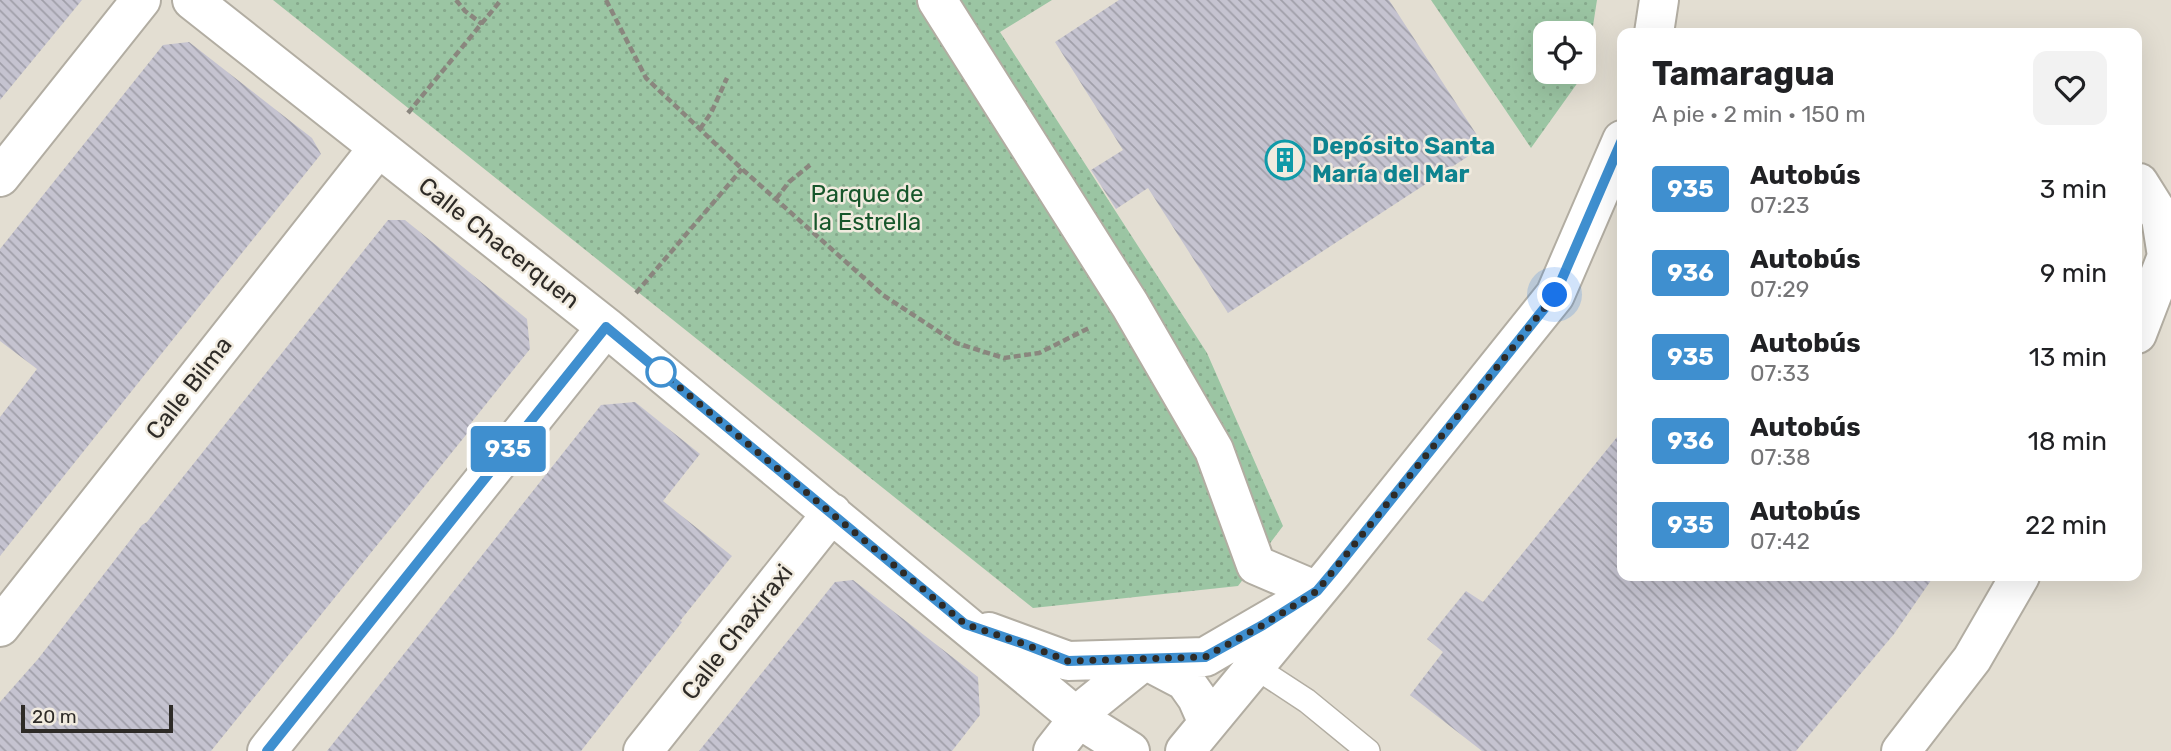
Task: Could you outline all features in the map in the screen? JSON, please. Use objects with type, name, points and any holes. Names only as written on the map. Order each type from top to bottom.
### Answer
[{"type":"street","points":[[0,177],[141,0]]},
{"type":"street","name":"Calle Chacerquen","points":[[192,0],[606,327],[1079,719],[1130,751]]},
{"type":"street","points":[[937,0],[1130,304],[1214,450],[1256,565],[1317,591]]},
{"type":"street","points":[[1655,28],[1659,0]]},
{"type":"street","name":"Calle Bilma","points":[[0,627],[378,148]]},
{"type":"street","points":[[1196,737],[1555,295],[1617,152]]},
{"type":"street","points":[[2142,188],[2161,218],[2168,256],[2142,321]]},
{"type":"street","points":[[267,751],[606,327]]},
{"type":"street","name":"Calle Chaxiraxi","points":[[643,751],[832,513]]},
{"type":"street","points":[[1901,751],[1972,659],[2017,581]]},
{"type":"street","points":[[965,624],[1068,661],[1205,657],[1317,591]]},
{"type":"street","points":[[1053,751],[1089,705],[1145,660]]},
{"type":"street","points":[[1145,660],[1185,681],[1197,698],[1196,737]]},
{"type":"lane","points":[[1255,667],[1307,701],[1368,751]]},
{"type":"path","points":[[456,0],[482,24]]},
{"type":"path","points":[[378,148],[501,0]]},
{"type":"path","points":[[606,0],[646,78],[742,169],[883,295],[956,343],[1004,358],[1039,353],[1075,337],[1130,304]]},
{"type":"path","points":[[700,129],[711,113],[727,78]]},
{"type":"path","points":[[776,199],[789,182],[810,165]]},
{"type":"path","points":[[606,327],[742,169]]},
{"type":"green space","name":"Parque de la Estrella","points":[[273,0],[1052,0],[1000,32],[1207,353],[1283,526],[1238,586],[1033,608]]},
{"type":"green space","points":[[1431,0],[1597,0],[1594,21],[1533,21],[1533,84],[1577,84],[1531,148]]},
{"type":"building","points":[[0,0],[82,0],[0,100]]},
{"type":"building","name":"Depósito Santa María del Mar","points":[[1119,0],[1389,0],[1484,146],[1228,313],[1148,188],[1116,209],[1091,170],[1123,150],[1055,42]]},
{"type":"building","points":[[189,42],[312,138],[321,154],[0,556],[0,417],[37,369],[0,341],[0,249],[163,45]]},
{"type":"building","points":[[388,220],[405,220],[527,319],[530,349],[471,423],[474,425],[211,751],[0,751],[0,702],[38,659],[142,525]]},
{"type":"building","points":[[635,402],[700,454],[663,501],[732,556],[581,751],[327,751],[601,405]]},
{"type":"building","points":[[1617,437],[1617,581],[1931,581],[1894,634],[1796,751],[1482,751],[1410,695],[1443,652],[1427,639],[1466,591],[1483,602]]},
{"type":"building","points":[[853,580],[978,677],[980,715],[952,751],[699,751],[835,582]]},
{"type":"bus line","name":"935","points":[[267,751],[606,327],[965,624],[1068,661],[1205,657],[1317,591],[1333,572],[1555,295],[1617,152]]},
{"type":"place","name":"Depósito Santa María del Mar","points":[[1285,160]]},
{"type":"route","points":[[661,372],[965,624],[1068,661],[1205,657],[1317,591],[1555,295]]}]
